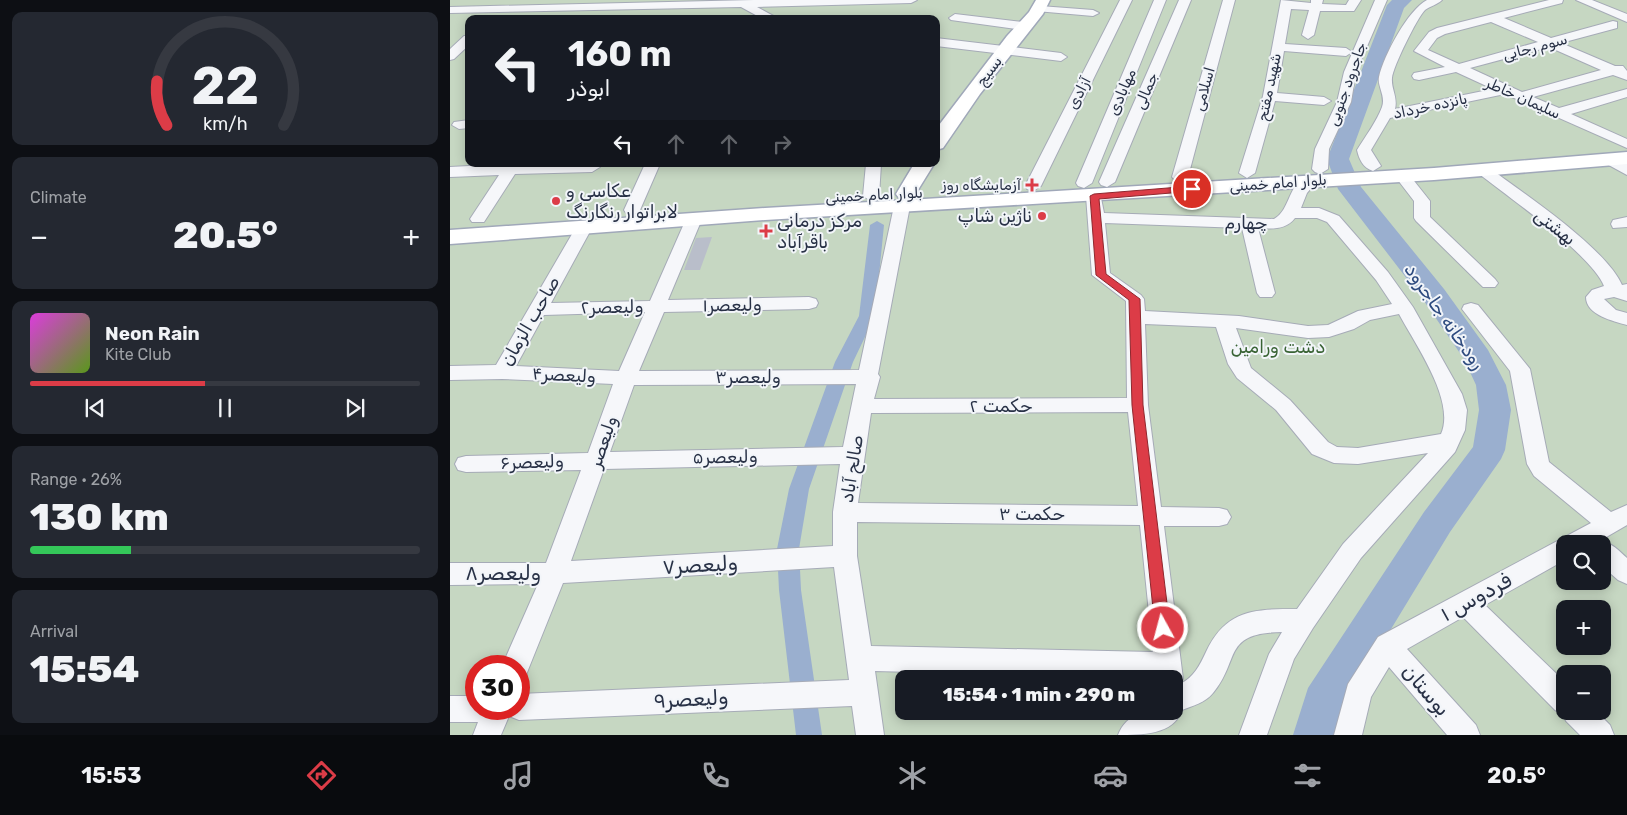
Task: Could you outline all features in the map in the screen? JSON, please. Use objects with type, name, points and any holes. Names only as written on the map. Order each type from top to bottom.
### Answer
[{"type":"main road","name":"بسیج","points":[[940,138],[1004,50],[1034,14]]},
{"type":"main road","name":"بلوار امام خمینی","points":[[450,236],[694,220],[1033,186],[1095,187],[1180,177],[1376,171],[1627,145]]},
{"type":"main road","name":"بلوار امام خمینی","points":[[1376,171],[1402,175],[1618,159]]},
{"type":"main road","points":[[904,200],[922,167]]},
{"type":"main road","name":"بلوار امام خمینی","points":[[450,221],[769,200],[872,196],[904,200],[1312,173]]},
{"type":"street","name":"آزادی","points":[[1033,186],[1126,0]]},
{"type":"street","name":"مهابادی","points":[[1095,187],[1160,0]]},
{"type":"street","name":"جمالی","points":[[1095,187],[1185,0]]},
{"type":"street","name":"اسلامی","points":[[1180,177],[1229,0]]},
{"type":"street","points":[[1287,3],[1317,3],[1350,9],[1355,0]]},
{"type":"street","name":"جاجرود جنوبی","points":[[1312,173],[1344,102],[1350,72],[1381,0]]},
{"type":"street","points":[[1376,171],[1367,159],[1364,150],[1384,115],[1390,98],[1385,78],[1413,17],[1422,8],[1436,0]]},
{"type":"street","points":[[1493,18],[1558,0]]},
{"type":"street","points":[[1582,0],[1627,18]]},
{"type":"street","points":[[450,10],[725,2],[911,1]]},
{"type":"street","points":[[719,15],[725,2]]},
{"type":"street","name":"شهید مفتح","points":[[1247,174],[1270,96],[1287,3]]},
{"type":"street","points":[[1308,35],[1317,3]]},
{"type":"street","points":[[610,15],[616,5]]},
{"type":"street","points":[[746,6],[765,15]]},
{"type":"street","points":[[967,12],[1034,14]]},
{"type":"street","points":[[955,18],[1094,13]]},
{"type":"street","points":[[1493,18],[1620,68],[1627,76]]},
{"type":"street","name":"سلیمان خاطر","points":[[1493,18],[1436,33],[1420,51],[1627,145]]},
{"type":"street","name":"سوم رجایی","points":[[1419,76],[1457,68],[1613,25]]},
{"type":"street","points":[[450,56],[465,42]]},
{"type":"street","points":[[940,42],[1061,57]]},
{"type":"street","points":[[1278,47],[1346,52]]},
{"type":"street","points":[[1521,96],[1620,68]]},
{"type":"street","name":"پانزده خرداد","points":[[1384,115],[1506,90]]},
{"type":"street","points":[[1559,114],[1627,93]]},
{"type":"street","points":[[1270,96],[1324,101]]},
{"type":"street","points":[[1618,159],[1627,170]]},
{"type":"street","points":[[450,172],[512,167],[592,167]]},
{"type":"street","points":[[478,219],[512,167]]},
{"type":"street","points":[[632,210],[651,167]]},
{"type":"street","points":[[872,196],[873,167]]},
{"type":"street","name":"بهشتی","points":[[1483,170],[1599,263],[1623,292]]},
{"type":"street","points":[[1253,735],[1282,654],[1304,620],[1352,551],[1447,446],[1454,430],[1456,410],[1452,394],[1404,306],[1382,276],[1333,219],[1319,213],[1294,207],[1312,173]]},
{"type":"street","points":[[1402,175],[1422,201],[1422,218],[1489,283]]},
{"type":"street","points":[[1095,187],[1101,275],[1135,299],[1138,405],[1168,670]]},
{"type":"street","name":"صالح آباد","points":[[870,735],[845,556],[845,512],[852,455],[870,377],[904,200]]},
{"type":"street","name":"چهارم","points":[[1096,218],[1248,224],[1280,222],[1294,207]]},
{"type":"street","name":"ولیعصر","points":[[521,655],[555,573],[626,378],[694,220]]},
{"type":"street","points":[[1248,224],[1266,293]]},
{"type":"street","name":"صاحب الزمان","points":[[450,373],[502,372],[585,226]]},
{"type":"street","points":[[1623,292],[1603,292],[1595,297],[1595,301],[1602,310],[1622,318],[1627,336]]},
{"type":"street","name":"ولیعصر۱","points":[[656,306],[809,303]]},
{"type":"street","name":"ولیعصر۲","points":[[537,309],[656,306]]},
{"type":"street","points":[[1135,317],[1224,321],[1308,332],[1329,331],[1347,325],[1365,315],[1404,306]]},
{"type":"street","points":[[1471,310],[1520,369],[1538,464],[1542,470],[1618,519]]},
{"type":"street","points":[[1224,321],[1238,364],[1244,373],[1283,405],[1320,448],[1334,455],[1358,456],[1449,441]]},
{"type":"street","name":"ولیعصر۴","points":[[502,372],[626,378]]},
{"type":"street","name":"ولیعصر۳","points":[[626,378],[870,377]]},
{"type":"street","name":"حکمت ۲","points":[[864,406],[1138,405]]},
{"type":"street","name":"ولیعصر۵","points":[[597,460],[852,455]]},
{"type":"street","name":"ولیعصر۶","points":[[466,464],[597,460]]},
{"type":"street","name":"حکمت ۳","points":[[845,512],[1219,517]]},
{"type":"street","name":"فردوس ۱","points":[[1597,535],[1618,519]]},
{"type":"street","name":"ولیعصر۷","points":[[555,573],[845,556]]},
{"type":"street","name":"فردوس ۱","points":[[1387,646],[1466,602],[1556,559]]},
{"type":"street","points":[[1611,563],[1627,573]]},
{"type":"street","name":"ولیعصر۸","points":[[450,574],[555,573]]},
{"type":"street","points":[[1466,602],[1556,692]]},
{"type":"street","points":[[1183,697],[1189,695],[1204,683],[1224,642],[1241,626],[1258,622],[1304,620]]},
{"type":"street","points":[[1348,735],[1358,693],[1387,646]]},
{"type":"street","name":"بوستان","points":[[1387,646],[1466,735]]},
{"type":"street","points":[[860,658],[1124,670]]},
{"type":"street","name":"ولیعصر۹","points":[[530,707],[815,692],[863,692]]},
{"type":"street","points":[[450,709],[465,709]]},
{"type":"street","points":[[487,735],[493,720]]},
{"type":"street","points":[[1132,735],[1154,720]]},
{"type":"street","points":[[1585,720],[1600,735]]},
{"type":"green space","name":"دشت ورامین","points":[[450,0],[1627,0],[1627,735],[450,735]]},
{"type":"building","points":[[712,237],[700,270],[684,270],[696,238]]},
{"type":"waterway","name":"رودخانه جاجرود","points":[[1315,735],[1323,702],[1437,522],[1489,450],[1495,410],[1491,385],[1478,357],[1434,295],[1350,189],[1338,159],[1396,5],[1404,0]]},
{"type":"waterway","points":[[809,735],[790,590],[788,549],[799,489],[844,362],[867,316],[877,225]]},
{"type":"place","name":"آزمایشگاه روز","points":[[1032,185]]},
{"type":"place","name":"عکاسی و لابراتوار رنگارنگ","points":[[556,201]]},
{"type":"place","name":"ناژین شاپ","points":[[1042,216]]},
{"type":"place","name":"مرکز درمانی باقرآباد","points":[[766,231]]},
{"type":"route","points":[[1163,628],[1138,405],[1135,299],[1101,275],[1094,196],[1192,189]]}]
